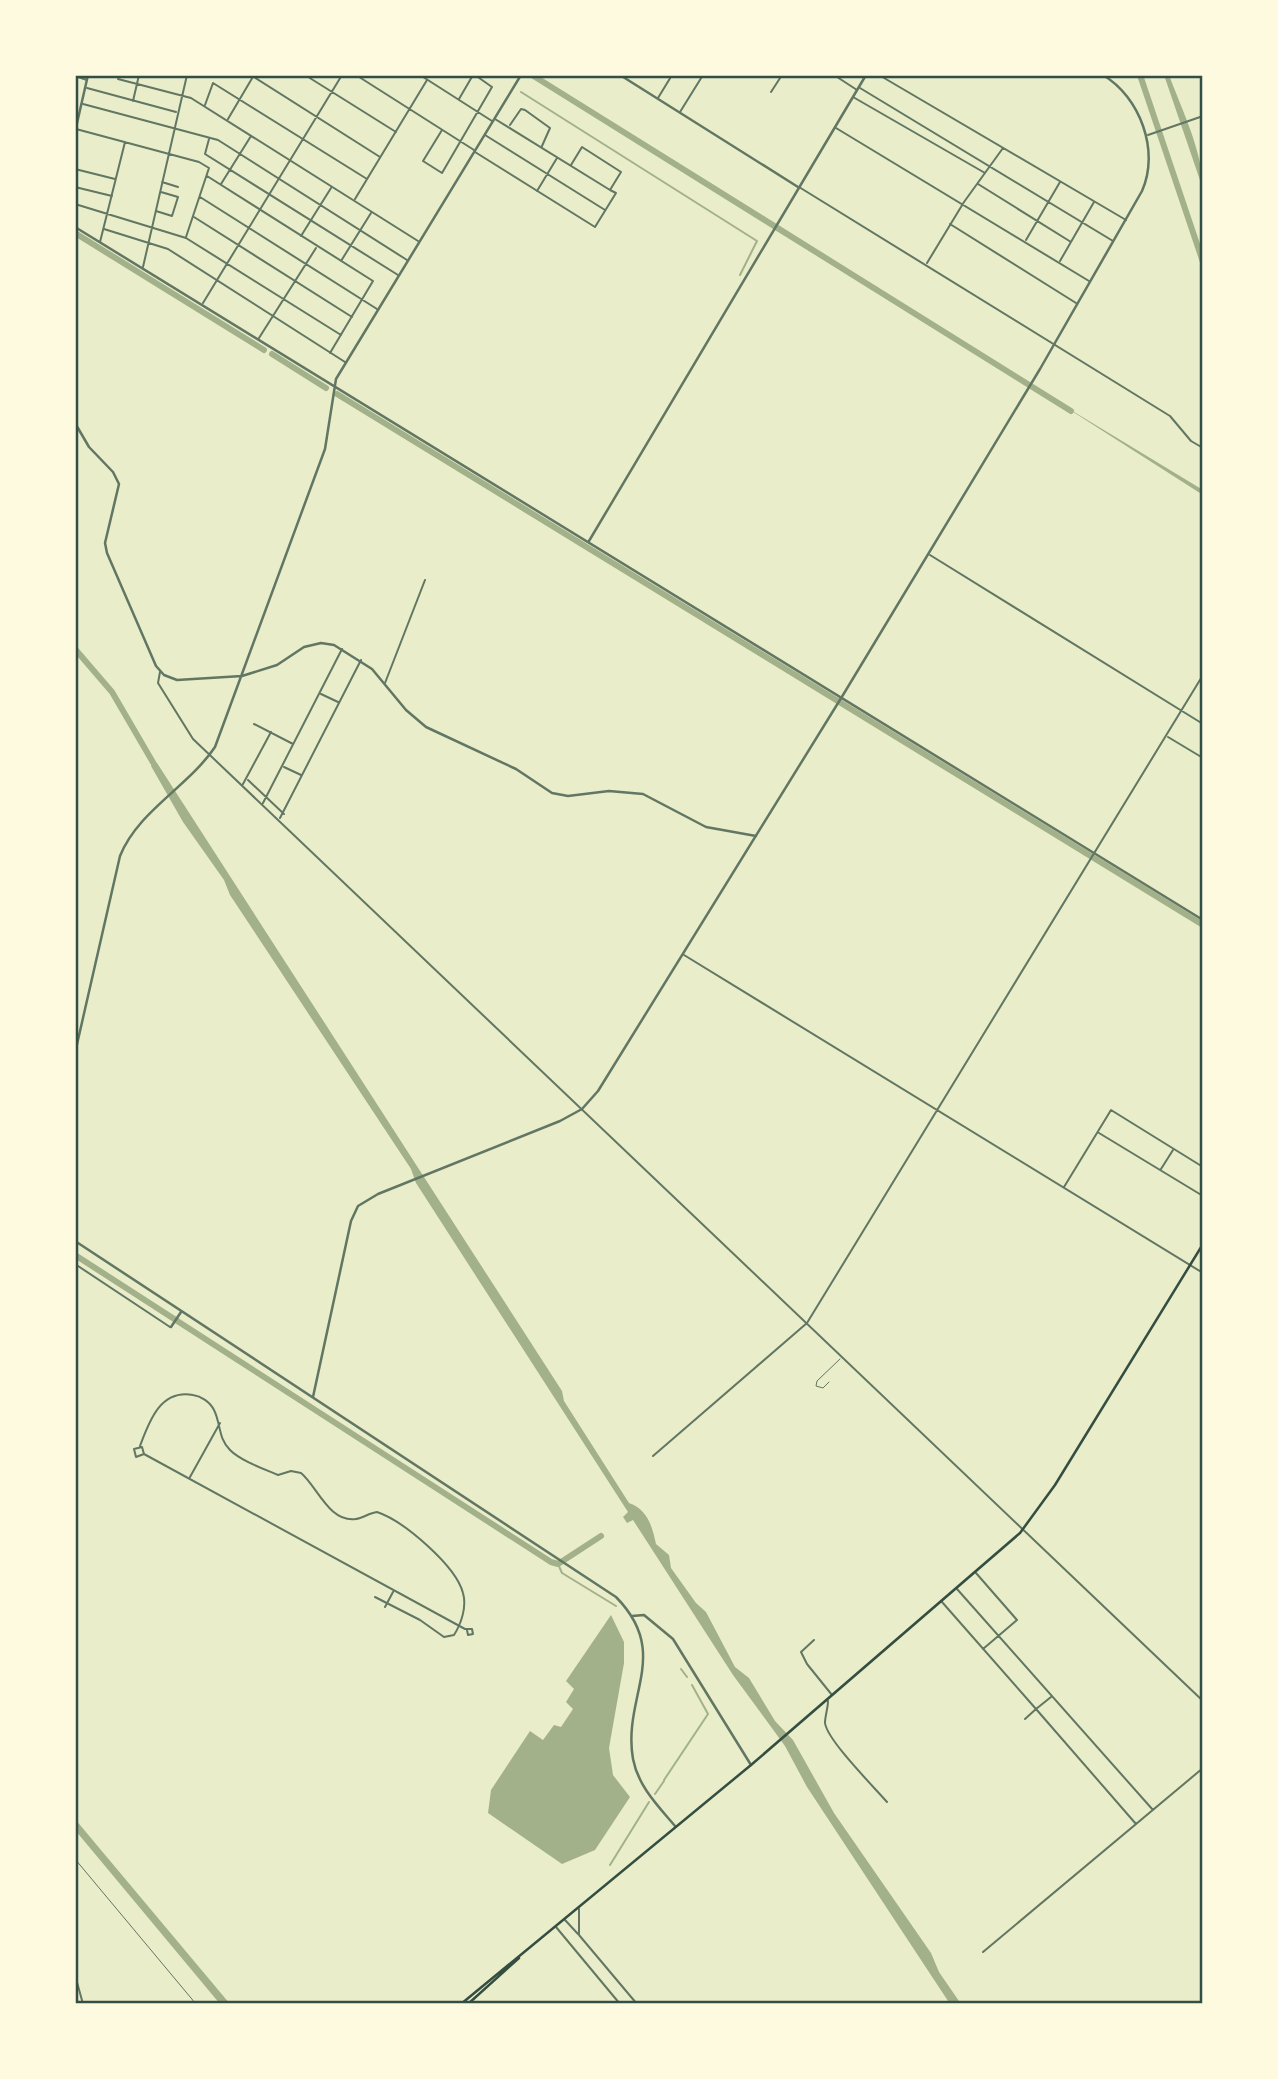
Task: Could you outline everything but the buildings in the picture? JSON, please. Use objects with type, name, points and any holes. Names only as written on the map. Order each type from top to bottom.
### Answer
[{"type":"main road","points":[[461,2004],[802,1722],[976,1573],[1023,1529],[1055,1485],[1203,1244]]},
{"type":"main road","points":[[468,2004],[524,1953]]},
{"type":"street","points":[[133,101],[139,75]]},
{"type":"street","points":[[143,268],[187,75]]},
{"type":"street","points":[[305,75],[396,132]]},
{"type":"street","points":[[202,304],[342,75]]},
{"type":"street","points":[[356,75],[595,228],[616,193],[509,127],[478,113],[420,75]]},
{"type":"street","points":[[442,130],[424,161],[442,173],[492,87],[474,75],[458,100]]},
{"type":"street","points":[[75,1053],[120,856],[133,832],[210,755],[242,676],[328,438],[334,384],[521,75]]},
{"type":"street","points":[[620,75],[1170,416],[1191,441],[1203,448]]},
{"type":"street","points":[[658,99],[672,75]]},
{"type":"street","points":[[679,112],[703,75]]},
{"type":"street","points":[[834,75],[991,165],[1114,241]]},
{"type":"street","points":[[589,541],[866,75]]},
{"type":"street","points":[[879,75],[1126,220]]},
{"type":"street","points":[[313,1397],[354,1213],[370,1197],[560,1121],[582,1109],[598,1091],[837,705],[1054,346],[1126,220],[1150,170],[1145,135],[1128,97],[1103,75]]},
{"type":"street","points":[[75,76],[88,78],[76,130],[199,162],[209,168],[186,238]]},
{"type":"street","points":[[228,120],[254,76],[380,157]]},
{"type":"street","points":[[771,92],[781,76]]},
{"type":"street","points":[[354,201],[427,78]]},
{"type":"street","points":[[118,79],[182,95],[204,106],[419,241]]},
{"type":"street","points":[[204,106],[214,83],[367,179]]},
{"type":"street","points":[[86,88],[178,113]]},
{"type":"street","points":[[853,97],[985,173]]},
{"type":"street","points":[[75,100],[210,138],[407,260]]},
{"type":"street","points":[[509,127],[521,109],[525,110],[550,128],[541,147]]},
{"type":"street","points":[[1145,135],[1203,116]]},
{"type":"street","points":[[835,127],[964,202],[1090,281]]},
{"type":"street","points":[[220,184],[251,135]]},
{"type":"street","points":[[484,135],[606,210]]},
{"type":"street","points":[[210,138],[205,154],[398,275]]},
{"type":"street","points":[[100,242],[125,141]]},
{"type":"street","points":[[571,165],[582,147],[621,172],[611,190]]},
{"type":"street","points":[[926,265],[964,202],[1004,148]]},
{"type":"street","points":[[537,191],[558,157]]},
{"type":"street","points":[[75,169],[116,179]]},
{"type":"street","points":[[207,176],[373,281],[330,353]]},
{"type":"street","points":[[1026,240],[1060,181]]},
{"type":"street","points":[[162,182],[178,187]]},
{"type":"street","points":[[977,184],[1071,242]]},
{"type":"street","points":[[75,187],[112,196]]},
{"type":"street","points":[[301,236],[331,187]]},
{"type":"street","points":[[156,211],[172,216],[178,197],[160,192]]},
{"type":"street","points":[[200,197],[377,309]]},
{"type":"street","points":[[1060,261],[1094,201]]},
{"type":"street","points":[[75,204],[186,238],[341,335]]},
{"type":"street","points":[[341,261],[372,212]]},
{"type":"street","points":[[193,217],[352,317]]},
{"type":"street","points":[[950,224],[1077,304]]},
{"type":"street","points":[[75,227],[1203,920]]},
{"type":"street","points":[[104,229],[168,249],[216,283],[345,363]]},
{"type":"street","points":[[259,339],[317,246]]},
{"type":"street","points":[[75,424],[89,447],[118,480],[119,493],[107,537],[107,553],[160,672],[158,683],[183,727],[1203,1701]]},
{"type":"street","points":[[928,553],[1203,724]]},
{"type":"street","points":[[385,683],[425,580]]},
{"type":"street","points":[[160,672],[177,680],[242,676],[261,672],[312,644],[328,644],[360,660],[385,683],[406,710],[426,727],[516,769],[552,793],[568,796],[608,791],[643,794],[706,827],[756,836]]},
{"type":"street","points":[[262,803],[268,798],[342,649]]},
{"type":"street","points":[[279,819],[284,814],[360,660]]},
{"type":"street","points":[[653,1457],[807,1323],[1203,675]]},
{"type":"street","points":[[320,693],[339,703]]},
{"type":"street","points":[[254,724],[294,744]]},
{"type":"street","points":[[243,784],[271,732]]},
{"type":"street","points":[[1166,736],[1203,758]]},
{"type":"street","points":[[283,766],[303,776]]},
{"type":"street","points":[[247,779],[284,814]]},
{"type":"street","points":[[248,789],[252,784]]},
{"type":"street","points":[[683,954],[1203,1273]]},
{"type":"street","points":[[1063,1188],[1111,1110],[1203,1167]]},
{"type":"street","points":[[1098,1132],[1203,1196]]},
{"type":"street","points":[[1160,1170],[1173,1149]]},
{"type":"street","points":[[75,1241],[616,1597],[632,1616],[642,1637],[645,1659],[633,1732],[633,1759],[643,1786],[676,1826]]},
{"type":"street","points":[[75,1264],[171,1326],[181,1312]]},
{"type":"street","points":[[144,1454],[139,1458],[134,1454],[135,1448],[140,1446],[159,1406],[180,1394],[205,1400],[212,1407],[223,1443],[232,1452],[278,1475],[291,1471],[301,1473],[320,1499],[345,1518],[356,1519],[377,1512],[407,1529],[436,1555],[460,1584],[464,1598],[459,1626],[454,1635],[444,1637],[420,1620],[386,1605],[375,1597]]},
{"type":"street","points":[[189,1479],[219,1425]]},
{"type":"street","points":[[140,1446],[144,1454],[467,1630]]},
{"type":"street","points":[[976,1573],[1017,1619],[983,1649]]},
{"type":"street","points":[[957,1589],[1153,1810]]},
{"type":"street","points":[[386,1605],[394,1590]]},
{"type":"street","points":[[942,1602],[1136,1824]]},
{"type":"street","points":[[632,1616],[644,1615],[673,1639],[751,1765]]},
{"type":"street","points":[[814,1640],[801,1652],[832,1696]]},
{"type":"street","points":[[1025,1718],[1052,1696]]},
{"type":"street","points":[[828,1700],[825,1722],[828,1730],[841,1750],[887,1802]]},
{"type":"street","points":[[983,1952],[1203,1768]]},
{"type":"street","points":[[579,1908],[579,1935]]},
{"type":"street","points":[[565,1919],[637,2004]]},
{"type":"street","points":[[556,1927],[620,2004]]},
{"type":"street","points":[[75,1975],[83,2004]]},
{"type":"lane","points":[[829,1382],[823,1388],[816,1386],[817,1381],[842,1358]]},
{"type":"lane","points":[[75,1859],[196,2004]]},
{"type":"shaded area","points":[[1164,75],[1169,75],[1191,131],[1200,160],[1203,189]]},
{"type":"shaded area","points":[[1056,401],[1203,490],[1203,495]]},
{"type":"shaded area","points":[[157,763],[562,1391],[564,1401],[629,1503],[645,1514],[656,1544],[669,1555],[671,1568],[696,1603],[706,1612],[735,1667],[749,1678],[775,1721],[793,1740],[834,1813],[931,1953],[939,1972],[961,2004],[950,2004],[807,1787],[785,1746],[733,1675],[633,1520],[627,1523],[623,1517],[628,1512],[416,1183],[411,1169],[230,895],[224,880],[183,822],[151,766]]},
{"type":"shaded area","points":[[611,1615],[624,1642],[624,1663],[609,1748],[613,1775],[630,1797],[595,1850],[562,1864],[488,1813],[491,1790],[530,1731],[543,1740],[554,1725],[561,1727],[573,1709],[566,1702],[574,1689],[566,1681]]},
{"type":"shaded area","points":[[75,1819],[230,2004],[220,2004],[75,1830]]},
{"type":"waterway","points":[[532,75],[1071,411]]},
{"type":"waterway","points":[[1140,75],[1203,262]]},
{"type":"waterway","points":[[521,92],[757,241],[740,275]]},
{"type":"waterway","points":[[75,233],[264,350]]},
{"type":"waterway","points":[[272,354],[326,388]]},
{"type":"waterway","points":[[337,394],[1203,925]]},
{"type":"waterway","points":[[75,649],[112,692],[158,771]]},
{"type":"waterway","points":[[75,1255],[551,1562],[558,1564],[601,1536]]},
{"type":"waterway","points":[[558,1564],[562,1573],[616,1606]]},
{"type":"waterway","points":[[681,1669],[687,1677]]},
{"type":"waterway","points":[[664,1780],[708,1714],[692,1685]]},
{"type":"waterway","points":[[655,1794],[664,1781]]},
{"type":"waterway","points":[[610,1865],[649,1802]]}]
